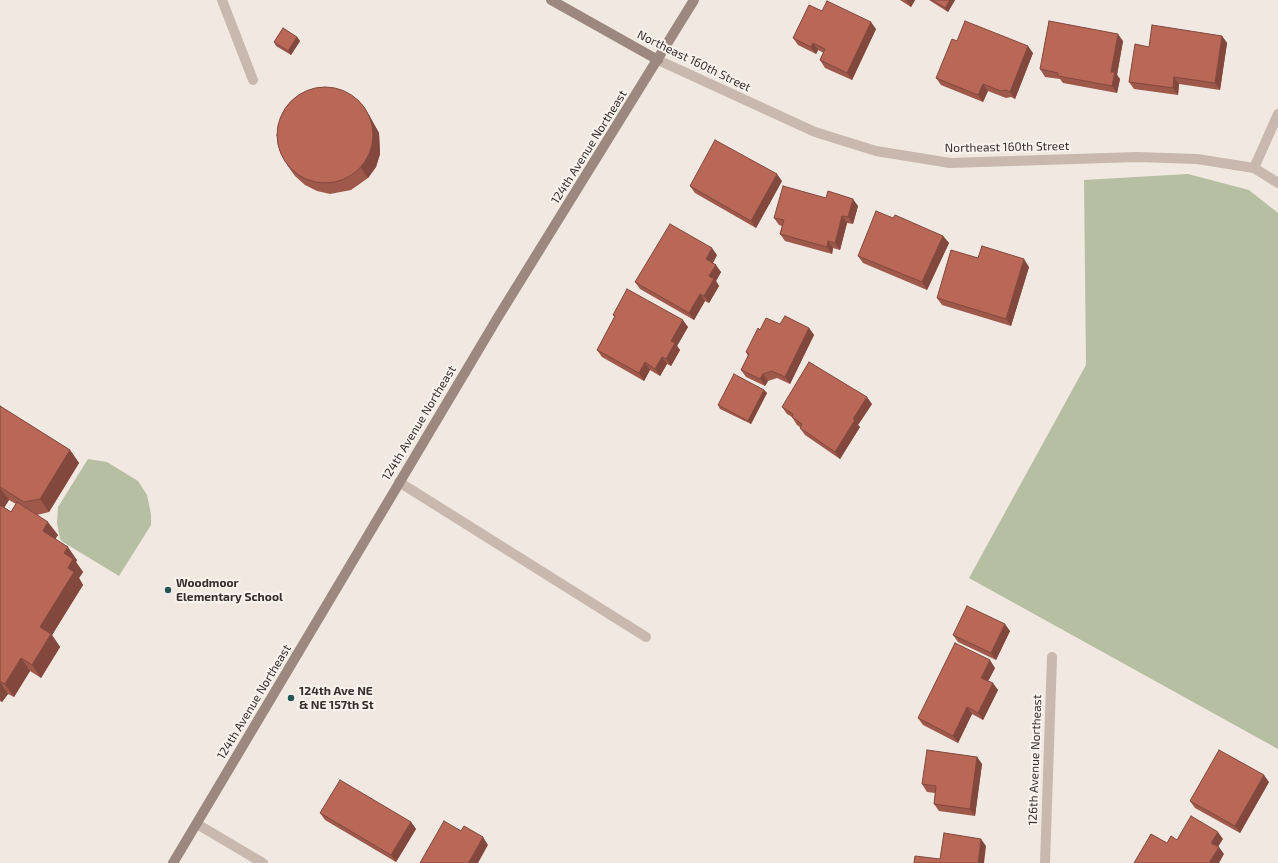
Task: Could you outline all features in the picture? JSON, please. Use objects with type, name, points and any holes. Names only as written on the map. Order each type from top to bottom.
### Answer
[{"type":"street","points":[[222,0],[253,80]]},
{"type":"street","name":"Northeast 160th Street","points":[[551,0],[658,60],[815,132],[876,151],[950,163],[1137,157],[1197,159],[1254,168],[1278,183]]},
{"type":"street","name":"124th Avenue Northeast","points":[[173,863],[498,317],[694,0]]},
{"type":"street","points":[[1254,168],[1278,114]]},
{"type":"street","points":[[399,482],[646,637]]},
{"type":"street","name":"126th Avenue Northeast","points":[[1045,863],[1052,657]]},
{"type":"street","points":[[197,824],[263,863]]},
{"type":"green space","points":[[1188,174],[1249,190],[1278,213],[1278,749],[969,578],[1086,365],[1084,180]]},
{"type":"green space","points":[[88,459],[107,462],[138,481],[147,495],[151,514],[151,525],[119,576],[60,539],[57,523],[58,507]]},
{"type":"building","points":[[932,0],[950,0],[945,8]]},
{"type":"building","points":[[827,1],[871,22],[847,73],[820,60],[825,49],[813,43],[811,47],[793,38],[809,5],[822,11]]},
{"type":"building","points":[[965,21],[1028,46],[1010,92],[1006,90],[1001,91],[983,84],[978,95],[936,78],[952,39],[957,41]]},
{"type":"building","points":[[1049,21],[1118,34],[1111,72],[1115,72],[1112,86],[1058,76],[1058,73],[1040,69]]},
{"type":"building","points":[[1152,25],[1222,36],[1215,83],[1174,77],[1173,88],[1129,82],[1135,44],[1149,47]]},
{"type":"building","points":[[283,28],[297,37],[288,51],[274,42]]},
{"type":"building","points":[[325,87],[343,91],[352,95],[359,101],[365,108],[369,117],[373,135],[369,153],[365,162],[359,169],[352,175],[343,179],[325,183],[307,179],[298,175],[291,169],[285,162],[281,153],[277,135],[281,117],[285,108],[291,101],[298,95],[307,91]]},
{"type":"building","points":[[715,140],[777,174],[751,221],[690,186]]},
{"type":"building","points":[[783,186],[826,198],[828,191],[853,199],[848,217],[842,216],[835,243],[828,241],[827,247],[780,234],[784,220],[774,218]]},
{"type":"building","points":[[876,211],[893,218],[895,215],[943,236],[922,282],[858,256]]},
{"type":"building","points":[[670,224],[712,248],[706,259],[716,265],[709,276],[714,279],[704,296],[700,294],[689,313],[635,282]]},
{"type":"building","points":[[982,246],[1024,259],[1006,319],[937,298],[951,250],[978,258]]},
{"type":"building","points":[[627,289],[683,320],[671,341],[675,343],[666,359],[662,357],[655,369],[645,362],[639,373],[597,350]]},
{"type":"building","points":[[785,316],[809,328],[785,377],[772,371],[763,374],[760,379],[741,370],[749,354],[746,352],[758,328],[760,330],[766,318],[780,324]]},
{"type":"building","points":[[809,362],[867,397],[835,452],[800,428],[802,424],[792,417],[793,414],[782,407]]},
{"type":"building","points":[[734,374],[764,390],[748,421],[718,405]]},
{"type":"building","points":[[0,406],[70,450],[40,499],[24,502],[0,487]]},
{"type":"building","points":[[17,502],[48,522],[43,531],[68,547],[64,553],[73,559],[68,568],[74,572],[40,627],[51,634],[32,665],[21,658],[5,684],[0,681],[0,505],[11,512]]},
{"type":"building","points":[[967,606],[1005,624],[991,653],[953,635]]},
{"type":"building","points":[[955,643],[990,660],[981,678],[993,683],[978,713],[967,707],[953,736],[918,718]]},
{"type":"building","points":[[927,750],[977,757],[970,809],[934,804],[936,786],[922,784]]},
{"type":"building","points":[[1219,750],[1264,775],[1235,826],[1190,801]]},
{"type":"building","points":[[340,780],[411,822],[391,855],[320,813]]},
{"type":"building","points":[[1191,816],[1218,832],[1211,843],[1219,847],[1209,863],[1134,863],[1151,834],[1167,843],[1171,836],[1177,840]]},
{"type":"building","points":[[444,821],[461,831],[464,826],[483,837],[469,862],[471,863],[420,863]]},
{"type":"building","points":[[944,833],[981,839],[978,863],[914,863],[915,856],[940,859]]},
{"type":"place","name":"Woodmoor Elementary School","points":[[168,590]]},
{"type":"place","name":"124th Ave NE & NE 157th St","points":[[291,698]]}]
